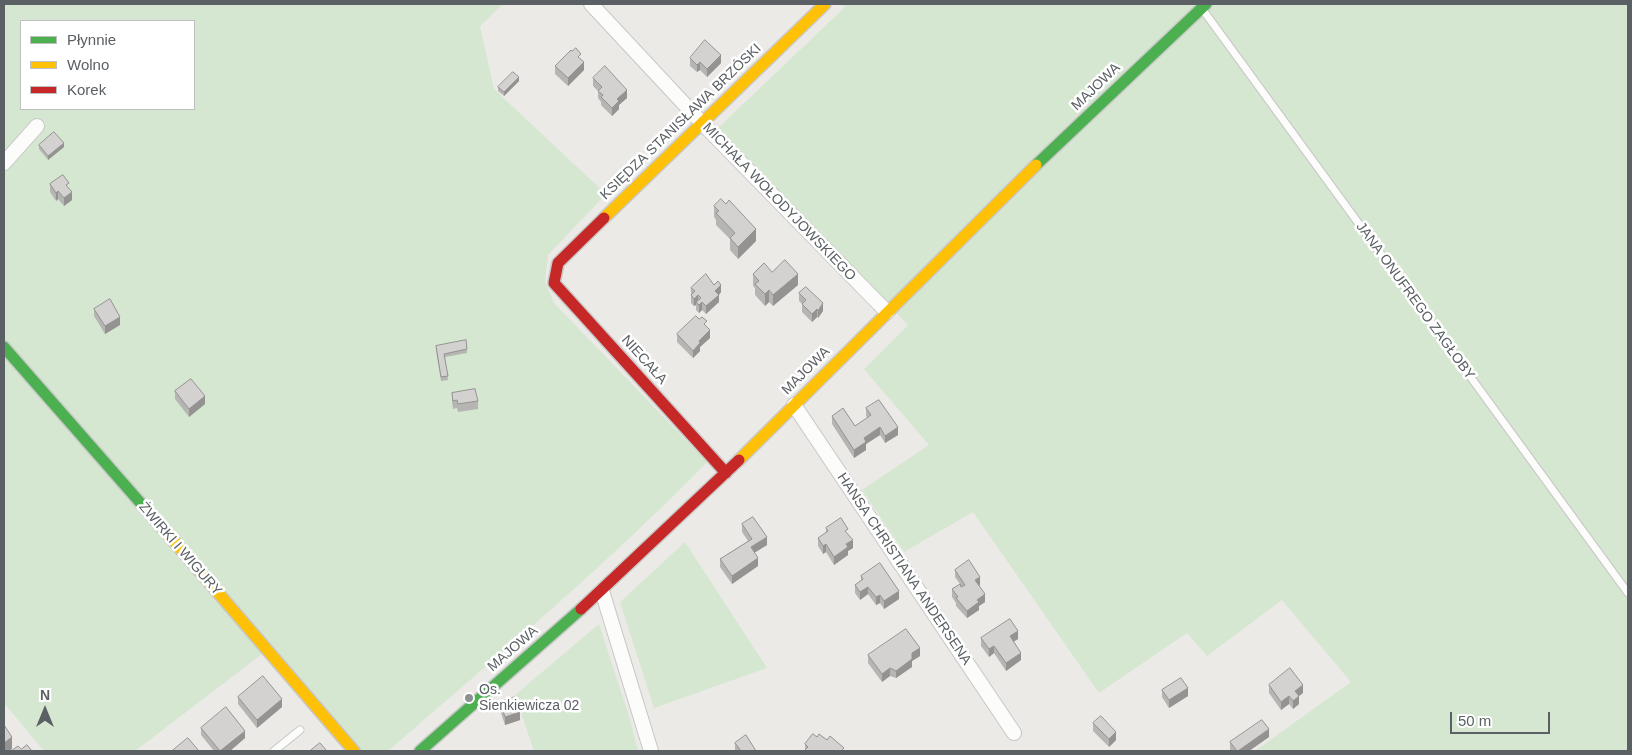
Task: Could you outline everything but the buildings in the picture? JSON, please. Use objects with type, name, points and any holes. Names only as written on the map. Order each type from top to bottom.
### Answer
[{"type":"street","name":"MICHAŁA WOŁODYJOWSKIEGO","points":[[591,4],[702,124],[886,312]]},
{"type":"street","name":"KSIĘDZA STANISŁAWA BRZÓSKI","points":[[558,263],[825,4]]},
{"type":"street","name":"MAJOWA","points":[[420,751],[602,591],[726,473],[1033,168],[1203,6]]},
{"type":"street","points":[[4,163],[37,126]]},
{"type":"street","name":"NIECAŁA","points":[[558,263],[554,284],[726,473]]},
{"type":"street","name":"ŻWIRKI I WIGURY","points":[[4,347],[354,751]]},
{"type":"street","name":"HANSA CHRISTIANA ANDERSENA","points":[[794,405],[1014,733]]},
{"type":"street","points":[[602,591],[651,751]]},
{"type":"lane","name":"JANA ONUFREGO ZAGŁOBY","points":[[1203,6],[1628,593]]},
{"type":"lane","points":[[274,751],[300,730]]},
{"type":"green space","points":[[4,4],[503,4],[480,26],[494,89],[606,194],[548,255],[545,282],[554,303],[707,462],[591,574],[388,751],[361,751],[270,648],[135,751],[44,751],[4,703]]},
{"type":"green space","points":[[842,4],[1628,4],[1628,751],[1255,751],[1351,682],[1282,600],[1207,656],[1187,633],[1099,693],[973,512],[904,552],[862,490],[929,445],[864,369],[908,325],[718,128],[845,7]]},
{"type":"green space","points":[[685,542],[767,668],[654,708],[620,602]]},
{"type":"green space","points":[[599,624],[630,719],[638,751],[534,751],[515,695]]},
{"type":"traffic: fast","points":[[1036,165],[1206,4]]},
{"type":"traffic: fast","points":[[4,347],[165,531]]},
{"type":"traffic: fast","points":[[420,751],[581,609]]},
{"type":"traffic: slow","points":[[604,218],[825,4]]},
{"type":"traffic: slow","points":[[739,460],[1036,165]]},
{"type":"traffic: slow","points":[[165,531],[354,751]]},
{"type":"traffic: jam","points":[[604,218],[558,263],[554,283],[726,473]]},
{"type":"traffic: jam","points":[[581,609],[739,460]]},
{"type":"place","name":"Os. Sienkiewicza 02","points":[[469,698]]}]
